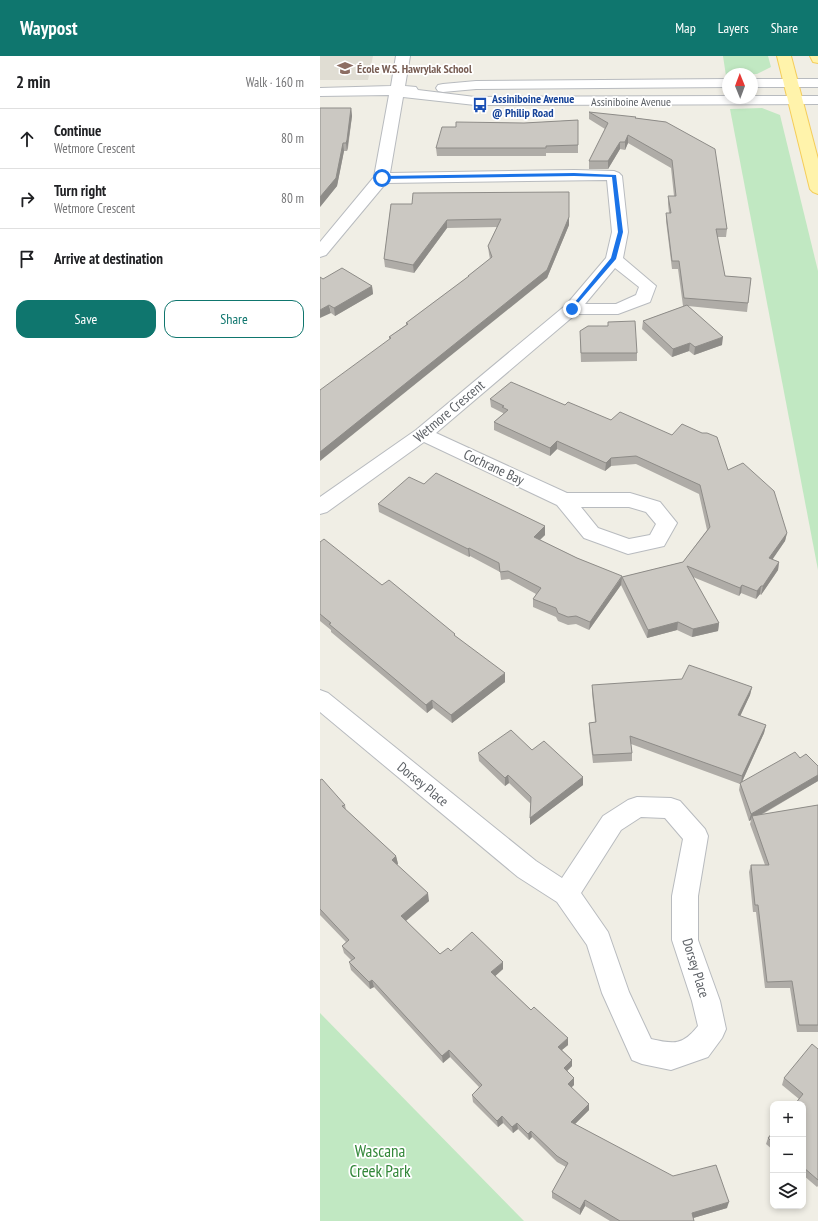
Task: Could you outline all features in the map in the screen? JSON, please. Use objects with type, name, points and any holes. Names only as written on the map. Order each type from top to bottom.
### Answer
[{"type":"main road","points":[[784,56],[818,189]]},
{"type":"street","points":[[320,252],[382,178],[403,56]]},
{"type":"street","name":"Assiniboine Avenue","points":[[320,92],[396,92],[476,85],[722,83]]},
{"type":"street","points":[[758,83],[818,83]]},
{"type":"street","name":"Assiniboine Avenue","points":[[396,92],[475,101],[818,100]]},
{"type":"street","name":"Wetmore Crescent","points":[[320,507],[423,434],[572,309],[614,259],[620,232],[614,176],[574,174],[382,178]]},
{"type":"street","points":[[572,309],[618,309],[644,298],[648,286],[614,259]]},
{"type":"street","name":"Cochrane Bay","points":[[423,434],[564,500]]},
{"type":"street","name":"Dorsey Place","points":[[320,699],[527,869],[566,894],[599,940],[616,994],[642,1051],[671,1057],[698,1048],[712,1029],[706,1001],[685,940],[685,896],[696,836],[671,808],[637,807],[612,823],[566,894]]},
{"type":"shaded area","name":"École W.S. Hawrylak School","points":[[320,56],[373,56],[368,80],[320,80]]},
{"type":"green space","points":[[723,56],[768,56],[771,67],[758,74],[758,68],[725,68]]},
{"type":"green space","points":[[762,108],[780,115],[818,271],[818,570],[730,109]]},
{"type":"green space","name":"Wascana Creek Park","points":[[320,1013],[524,1221],[320,1221]]},
{"type":"building","points":[[320,108],[351,108],[347,140],[346,143],[343,143],[336,178],[320,197]]},
{"type":"building","points":[[589,112],[666,122],[715,149],[727,229],[716,229],[725,276],[751,278],[748,303],[684,298],[679,261],[672,261],[666,213],[671,213],[668,196],[676,196],[672,160],[628,135],[625,142],[620,142],[608,161],[589,161],[608,123]]},
{"type":"building","points":[[578,120],[578,145],[546,146],[546,148],[436,148],[442,127],[456,127],[456,122],[524,123]]},
{"type":"building","points":[[569,192],[569,217],[547,270],[320,452],[320,390],[391,338],[389,337],[408,324],[406,323],[492,257],[488,246],[501,219],[447,220],[413,265],[384,259],[391,204],[412,204],[413,193]]},
{"type":"building","points":[[342,268],[372,286],[334,308],[329,305],[320,310],[320,277],[323,279]]},
{"type":"building","points":[[687,305],[723,337],[695,347],[690,343],[673,349],[643,321]]},
{"type":"building","points":[[635,321],[637,353],[581,353],[580,331],[588,326],[608,326],[608,322]]},
{"type":"building","points":[[511,382],[565,405],[568,402],[611,420],[620,412],[672,435],[682,424],[702,433],[707,433],[717,437],[728,470],[743,463],[774,491],[787,533],[769,558],[779,562],[763,586],[761,586],[757,591],[742,585],[740,588],[687,566],[719,623],[693,629],[678,622],[648,630],[622,577],[683,562],[710,527],[700,485],[636,456],[611,458],[606,463],[557,441],[550,448],[494,422],[508,410],[502,407],[504,406],[490,399]]},
{"type":"building","points":[[436,473],[545,526],[534,537],[577,558],[622,576],[590,622],[576,616],[568,617],[558,613],[556,608],[533,599],[541,588],[508,571],[500,572],[499,563],[378,504],[409,477],[424,484]]},
{"type":"building","points":[[324,539],[382,585],[389,580],[455,634],[454,635],[505,673],[451,715],[432,700],[426,705],[329,624],[331,623],[320,614],[320,542]]},
{"type":"building","points":[[689,665],[752,687],[738,715],[766,725],[742,776],[630,736],[632,753],[593,755],[589,723],[596,722],[592,685],[682,679]]},
{"type":"building","points":[[511,730],[532,750],[544,741],[583,777],[530,818],[531,797],[508,775],[505,778],[478,753]]},
{"type":"building","points":[[795,752],[800,758],[806,754],[818,766],[818,775],[751,814],[740,783]]},
{"type":"building","points":[[322,779],[345,805],[342,806],[396,856],[392,860],[428,893],[401,916],[440,954],[448,948],[451,951],[472,932],[503,962],[491,972],[531,1010],[534,1007],[568,1038],[558,1047],[572,1060],[564,1068],[574,1078],[568,1084],[589,1104],[571,1122],[673,1176],[716,1165],[729,1202],[692,1213],[694,1221],[620,1221],[585,1200],[580,1209],[552,1192],[568,1163],[557,1156],[531,1131],[528,1134],[517,1123],[512,1127],[502,1116],[497,1121],[472,1095],[482,1085],[449,1050],[442,1056],[372,980],[369,982],[349,962],[355,958],[342,946],[349,940],[320,909],[320,780]]},
{"type":"building","points":[[818,805],[818,1025],[799,1025],[792,981],[767,982],[758,905],[755,905],[751,865],[769,865],[752,816]]},
{"type":"building","points":[[812,1044],[818,1049],[818,1180],[806,1170],[806,1101],[797,1101],[803,1094],[784,1078]]},
{"type":"place","name":"École W.S. Hawrylak School","points":[[345,68]]},
{"type":"place","name":"Assiniboine Avenue @ Philip Road","points":[[480,105]]},
{"type":"route","points":[[382,178],[574,174],[614,176],[620,232],[614,259],[572,309]]}]
